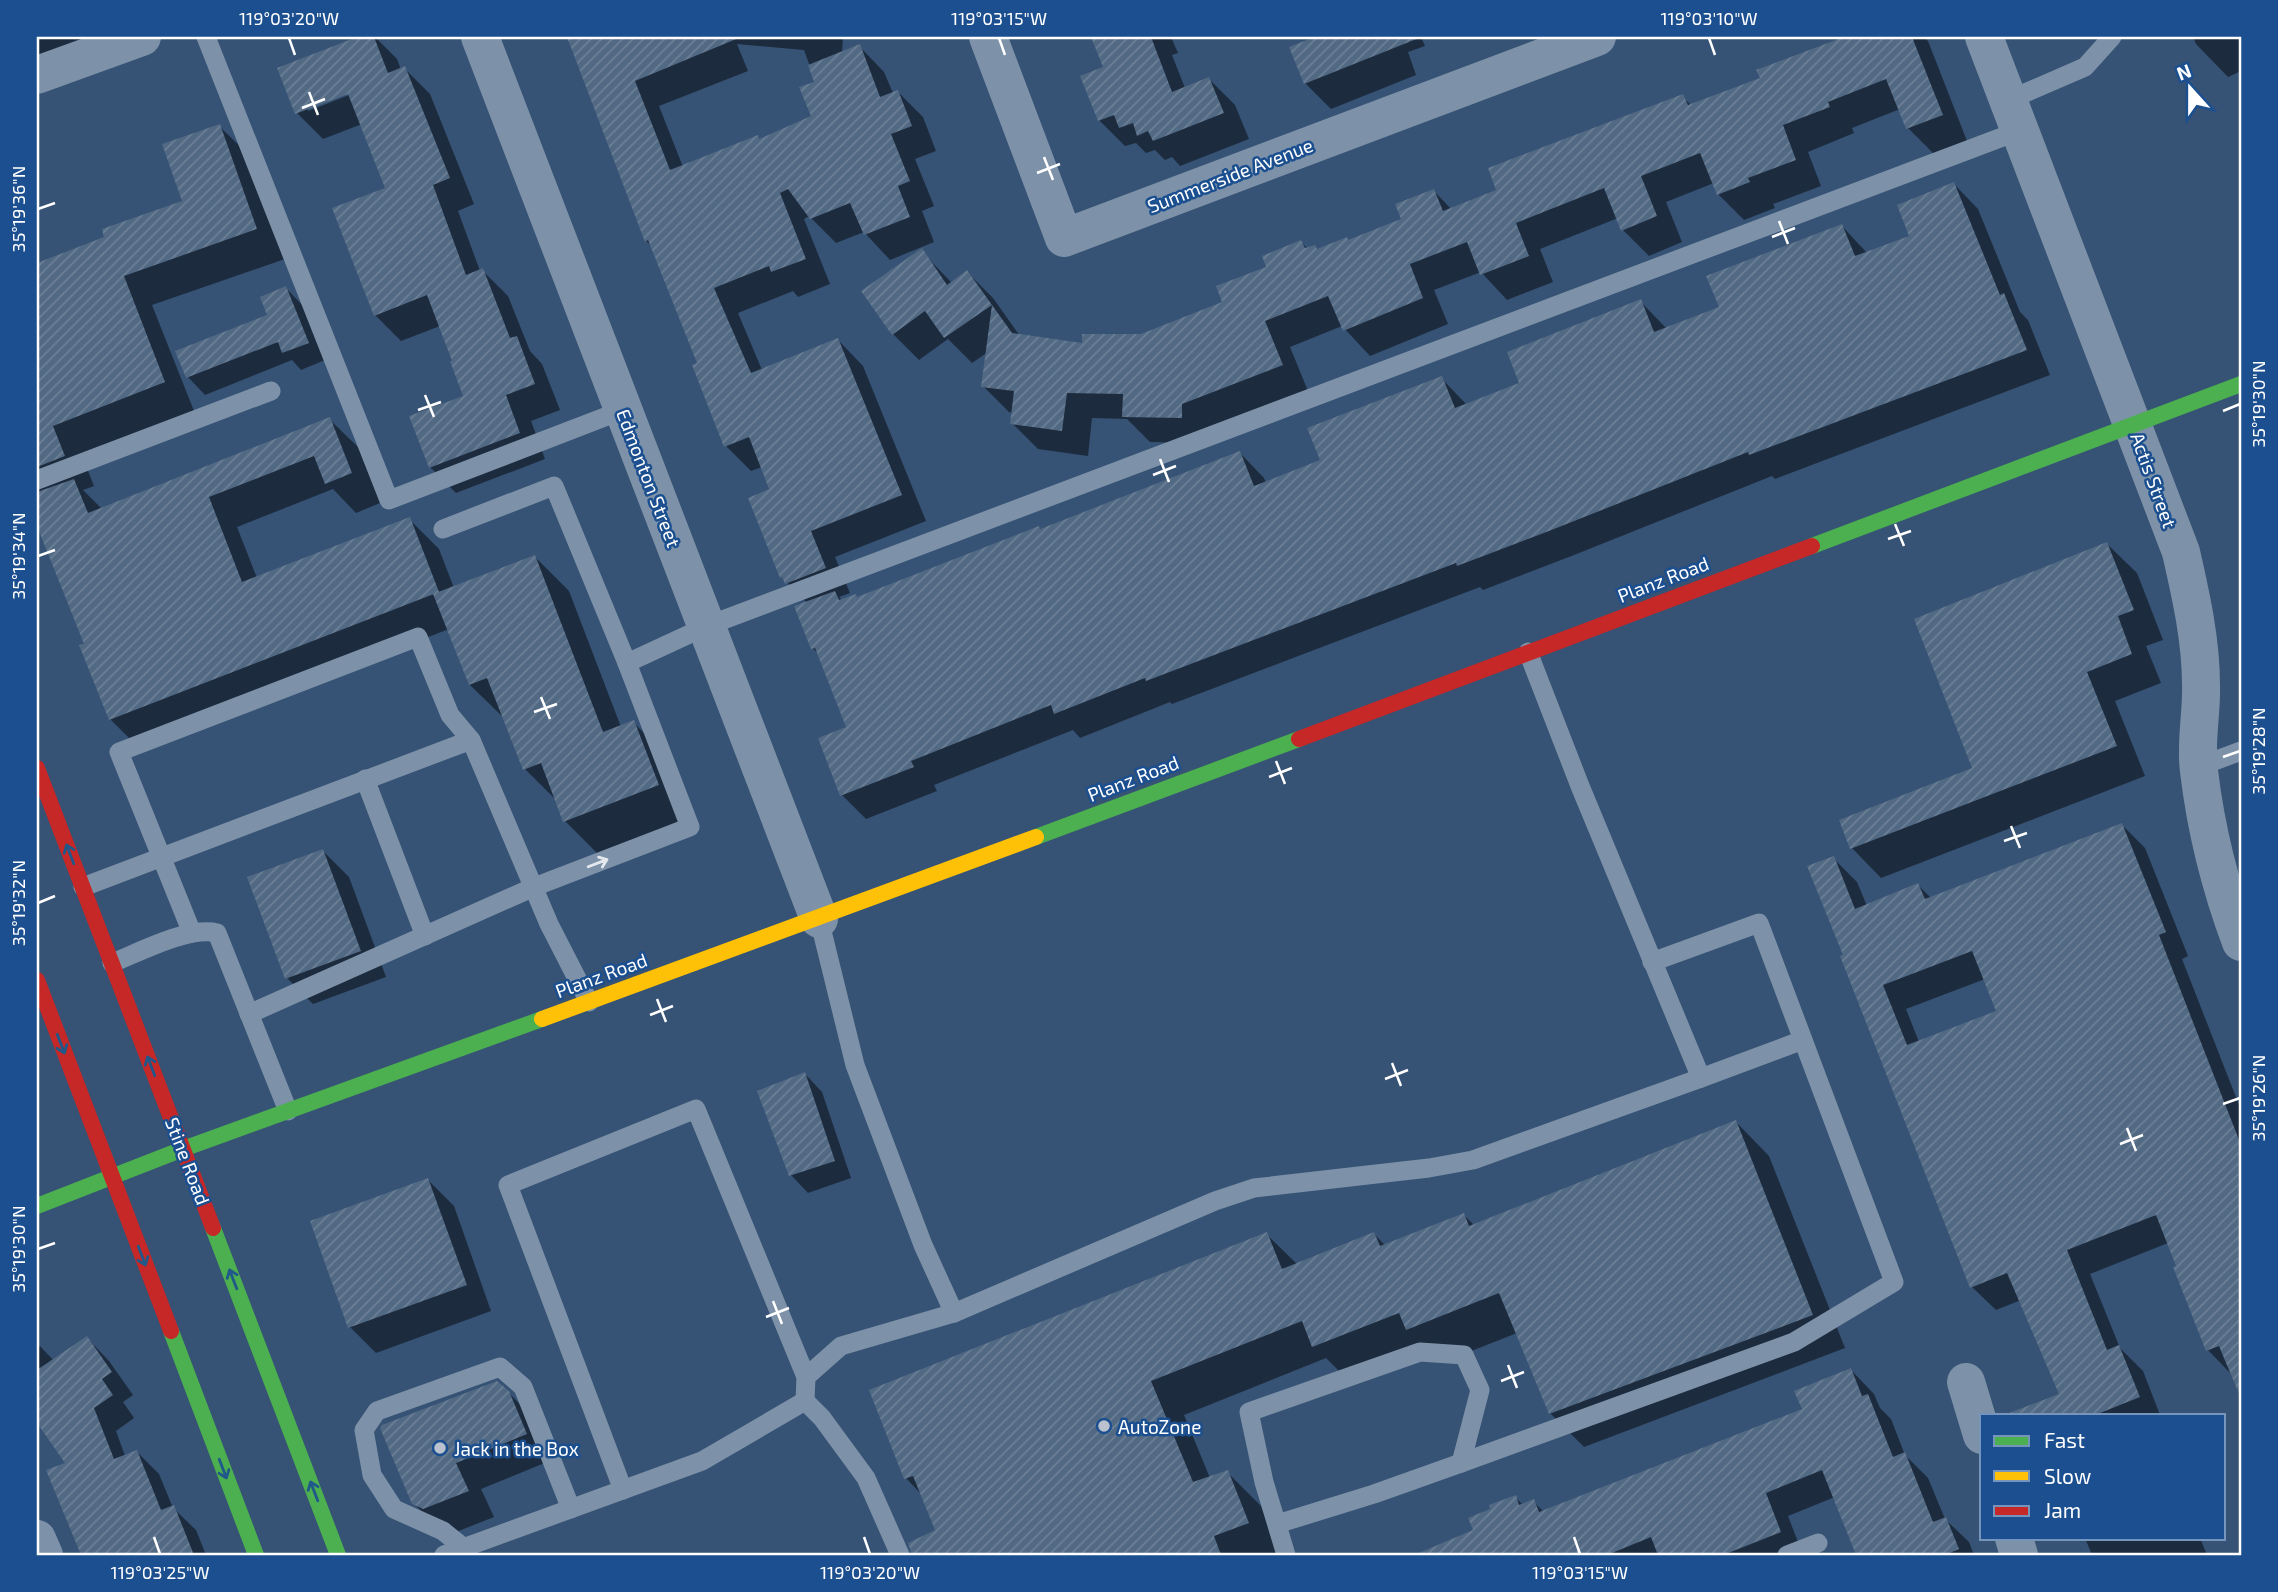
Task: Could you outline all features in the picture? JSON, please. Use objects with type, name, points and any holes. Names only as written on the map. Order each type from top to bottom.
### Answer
[{"type":"street","points":[[37,75],[142,37]]},
{"type":"street","name":"Edmonton Street","points":[[480,37],[819,919]]},
{"type":"street","name":"Summerside Avenue","points":[[988,37],[1064,237],[1511,52],[1597,37]]},
{"type":"street","name":"Actis Street","points":[[1984,37],[2181,552],[2196,617],[2201,684],[2198,767],[2209,841],[2241,942]]},
{"type":"street","name":"Planz Road","points":[[37,1206],[183,1149],[819,919],[2241,384]]},
{"type":"street","name":"Stine Road","points":[[37,768],[338,1555]]},
{"type":"street","points":[[37,980],[256,1555]]},
{"type":"street","points":[[1966,1382],[1980,1428]]},
{"type":"street","points":[[37,1539],[44,1555]]},
{"type":"lane","points":[[206,37],[389,500],[623,410]]},
{"type":"lane","points":[[627,663],[707,626],[2015,115],[2085,67],[2112,37]]},
{"type":"lane","points":[[37,480],[271,391]]},
{"type":"lane","points":[[249,1014],[534,887],[690,827],[627,663],[554,486],[443,529]]},
{"type":"lane","points":[[192,933],[119,752],[418,637],[450,715],[471,740],[549,924],[589,1002]]},
{"type":"lane","points":[[1528,652],[1701,1078]]},
{"type":"lane","points":[[83,887],[471,740]]},
{"type":"lane","points":[[2198,767],[2241,751]]},
{"type":"lane","points":[[365,779],[425,936]]},
{"type":"lane","points":[[819,919],[855,1065],[923,1245],[954,1314]]},
{"type":"lane","points":[[1277,1524],[1374,1494],[1794,1342],[1894,1282],[1759,923],[1652,962]]},
{"type":"lane","points":[[112,963],[192,933],[204,930],[217,933],[288,1111]]},
{"type":"lane","points":[[806,1377],[841,1346],[954,1314],[1215,1201],[1254,1188],[1429,1168],[1473,1160],[1803,1040]]},
{"type":"lane","points":[[623,1490],[508,1185],[696,1109],[806,1377],[804,1401]]},
{"type":"lane","points":[[1286,1555],[1264,1482],[1249,1412],[1420,1352],[1464,1354],[1480,1390],[1461,1463]]},
{"type":"lane","points":[[464,1548],[443,1531],[394,1509],[372,1475],[364,1430],[377,1411],[500,1367],[523,1387],[571,1509]]},
{"type":"lane","points":[[444,1555],[702,1461],[804,1401]]},
{"type":"lane","points":[[804,1401],[822,1418],[866,1478],[900,1555]]},
{"type":"lane","points":[[1787,1555],[1818,1543]]},
{"type":"building","points":[[357,37],[374,37],[388,73],[405,66],[450,178],[433,185],[466,275],[483,268],[510,338],[517,336],[535,384],[506,395],[520,433],[429,468],[409,416],[463,396],[427,295],[374,316],[332,208],[385,188],[348,94],[295,114],[277,68]]},
{"type":"building","points":[[567,37],[741,37],[635,81],[670,170],[758,135],[759,139],[811,116],[799,87],[814,82],[808,65],[860,44],[880,97],[898,90],[912,126],[891,134],[910,181],[898,186],[910,217],[864,235],[850,203],[810,219],[788,189],[780,193],[806,259],[771,272],[769,266],[714,288],[751,373],[838,338],[902,495],[811,531],[826,568],[785,584],[782,577],[780,578],[748,498],[769,489],[749,437],[724,447],[692,365],[697,363],[648,240],[645,242]]},
{"type":"building","points":[[1091,37],[1151,37],[1172,92],[1209,77],[1224,113],[1153,141],[1148,131],[1137,136],[1133,123],[1119,128],[1114,115],[1098,121],[1080,76],[1103,67]]},
{"type":"building","points":[[1315,37],[1419,38],[1304,84],[1289,47]]},
{"type":"building","points":[[1844,37],[1912,37],[1943,115],[1906,129],[1886,79],[1828,102],[1830,107],[1783,125],[1796,160],[1748,178],[1750,182],[1717,195],[1700,153],[1641,176],[1657,216],[1621,231],[1604,188],[1516,223],[1529,256],[1480,275],[1467,242],[1410,264],[1423,298],[1343,331],[1328,296],[1265,321],[1283,365],[1182,404],[1182,418],[1122,417],[1123,394],[1067,393],[1062,431],[1010,424],[1014,391],[981,387],[992,305],[1012,333],[1082,343],[1082,334],[1141,334],[1222,302],[1216,286],[1266,267],[1262,256],[1301,240],[1305,248],[1315,245],[1317,249],[1347,237],[1348,240],[1401,219],[1395,204],[1434,189],[1443,211],[1496,190],[1488,168],[1683,94],[1688,105],[1760,78],[1756,70]]},
{"type":"building","points":[[220,124],[257,229],[124,276],[165,382],[53,426],[65,456],[37,467],[37,263],[104,237],[102,229],[182,201],[162,144]]},
{"type":"building","points":[[1954,182],[2000,295],[2004,293],[2027,350],[1749,455],[1748,452],[1457,566],[1456,563],[1146,681],[1145,678],[1054,714],[1051,705],[911,761],[914,767],[840,796],[818,738],[846,727],[815,648],[811,649],[794,606],[835,591],[839,600],[856,594],[857,597],[1240,451],[1254,486],[1320,460],[1307,428],[1442,376],[1455,408],[1519,383],[1507,352],[1641,299],[1654,332],[1719,307],[1706,276],[1842,224],[1855,256],[1909,236],[1897,205]]},
{"type":"building","points":[[922,248],[947,285],[967,270],[992,305],[944,338],[925,311],[892,335],[861,291]]},
{"type":"building","points":[[286,286],[309,343],[282,353],[278,342],[186,378],[175,351],[267,315],[260,297]]},
{"type":"building","points":[[330,417],[352,473],[325,484],[314,456],[209,497],[242,582],[410,517],[439,592],[109,720],[79,645],[84,644],[37,526],[37,492],[74,479],[88,513]]},
{"type":"building","points":[[2107,542],[2134,610],[2118,616],[2132,654],[2087,672],[2117,746],[1850,849],[1839,820],[1972,768],[1914,619]]},
{"type":"building","points":[[535,555],[603,732],[634,720],[659,785],[563,822],[541,763],[523,770],[487,678],[469,685],[433,594]]},
{"type":"building","points":[[2122,823],[2166,932],[2159,935],[2241,1145],[2241,1399],[2219,1346],[2206,1351],[2156,1215],[2067,1250],[2107,1350],[2119,1345],[2140,1397],[2098,1414],[2010,1414],[2059,1394],[2007,1273],[1970,1288],[1807,866],[1834,856],[1855,909],[1918,883],[1925,899]],"holes":[[[1972,951],[1996,1011],[1907,1045],[1883,985]]]},
{"type":"building","points":[[323,849],[361,951],[285,979],[247,877]]},
{"type":"building","points":[[805,1072],[835,1161],[789,1176],[757,1091]]},
{"type":"building","points":[[1736,1120],[1813,1315],[1549,1414],[1499,1293],[1406,1330],[1399,1313],[1312,1347],[1302,1321],[1151,1381],[1193,1482],[1228,1470],[1249,1523],[1214,1536],[1221,1555],[912,1555],[908,1543],[935,1530],[913,1476],[904,1479],[869,1390],[1267,1232],[1282,1269],[1374,1232],[1380,1246],[1464,1213],[1469,1226]]},
{"type":"building","points":[[428,1178],[467,1285],[348,1328],[310,1221]]},
{"type":"building","points":[[87,1336],[112,1372],[102,1379],[113,1395],[94,1408],[114,1459],[137,1450],[161,1510],[174,1505],[194,1555],[81,1555],[46,1470],[65,1463],[37,1423],[37,1370]]},
{"type":"building","points":[[1851,1368],[1862,1396],[1868,1394],[1893,1457],[1905,1452],[1933,1522],[1946,1517],[1959,1549],[1945,1555],[1856,1555],[1822,1470],[1766,1493],[1781,1532],[1723,1555],[1658,1555],[1651,1537],[1607,1555],[1414,1555],[1473,1530],[1468,1518],[1490,1509],[1489,1505],[1516,1495],[1519,1505],[1534,1499],[1539,1512],[1802,1409],[1794,1391]]},
{"type":"building","name":"Jack in the Box","points":[[497,1381],[509,1391],[527,1434],[456,1463],[469,1491],[423,1509],[412,1504],[380,1428],[382,1425]]},
{"type":"traffic: fast","points":[[1812,546],[2241,384]]},
{"type":"traffic: fast","points":[[1036,837],[1299,739]]},
{"type":"traffic: fast","points":[[37,1206],[183,1149],[542,1019]]},
{"type":"traffic: fast","points":[[213,1228],[338,1555]]},
{"type":"traffic: fast","points":[[171,1331],[256,1555]]},
{"type":"traffic: slow","points":[[542,1019],[1036,837]]},
{"type":"traffic: jam","points":[[1299,739],[1812,546]]},
{"type":"traffic: jam","points":[[37,768],[213,1228]]},
{"type":"traffic: jam","points":[[37,980],[171,1331]]},
{"type":"place","name":"AutoZone","points":[[1104,1426]]},
{"type":"place","name":"Jack in the Box","points":[[440,1448]]}]
